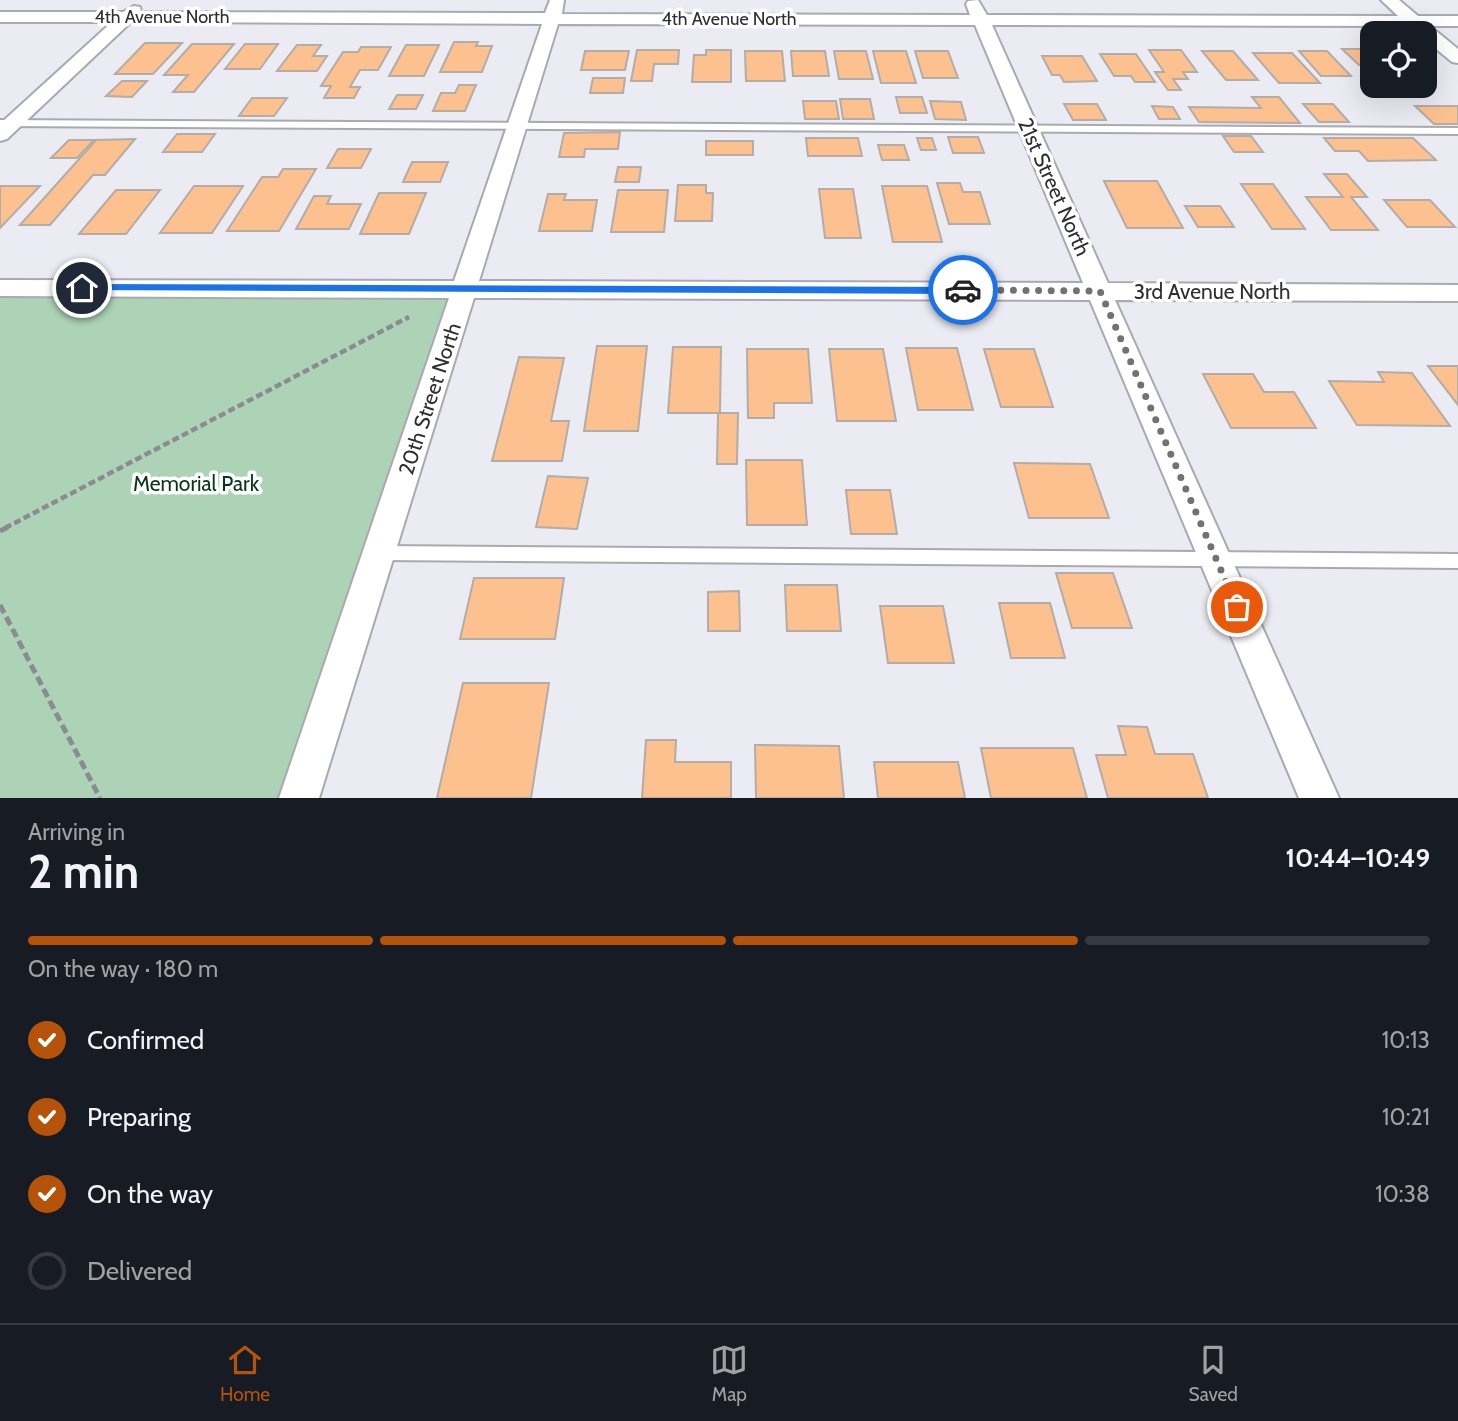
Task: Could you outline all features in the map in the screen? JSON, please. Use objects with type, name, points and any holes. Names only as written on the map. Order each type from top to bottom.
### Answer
[{"type":"street","points":[[5,127],[145,0]]},
{"type":"street","points":[[1389,0],[1415,21]]},
{"type":"street","name":"4th Avenue North","points":[[0,17],[555,9],[976,10],[1415,21]]},
{"type":"street","name":"20th Street North","points":[[299,798],[555,9]]},
{"type":"street","name":"21st Street North","points":[[976,10],[1319,798]]},
{"type":"street","name":"4th Avenue North","points":[[1437,21],[1458,21]]},
{"type":"street","points":[[1437,40],[1458,58]]},
{"type":"street","name":"3rd Avenue North","points":[[0,288],[467,287],[1458,293]]},
{"type":"lane","points":[[5,127],[519,123],[1029,130],[1458,131]]},
{"type":"lane","points":[[380,553],[1458,561]]},
{"type":"path","points":[[0,531],[417,313]]},
{"type":"path","points":[[0,605],[100,798]]},
{"type":"green space","name":"Memorial Park","points":[[466,287],[299,798],[0,798],[0,288]]},
{"type":"building","points":[[454,42],[478,42],[476,46],[492,46],[482,72],[440,72]]},
{"type":"building","points":[[145,43],[182,43],[153,74],[115,74]]},
{"type":"building","points":[[192,44],[234,44],[194,92],[173,92],[188,75],[164,75]]},
{"type":"building","points":[[245,44],[278,44],[260,69],[225,69]]},
{"type":"building","points":[[297,45],[321,45],[313,56],[327,56],[317,71],[277,71]]},
{"type":"building","points":[[406,45],[439,45],[424,76],[389,76]]},
{"type":"building","points":[[361,47],[391,47],[378,70],[360,70],[350,87],[360,87],[354,98],[324,98],[331,86],[321,86],[343,52],[358,52]]},
{"type":"building","points":[[1342,49],[1360,49],[1359,65]]},
{"type":"building","points":[[637,50],[679,50],[678,64],[654,64],[652,81],[631,81]]},
{"type":"building","points":[[706,50],[731,50],[731,82],[692,82],[694,55],[706,55]]},
{"type":"building","points":[[1149,50],[1181,50],[1197,72],[1183,72],[1188,79],[1173,79],[1181,90],[1168,90],[1155,72],[1164,72]]},
{"type":"building","points":[[585,51],[629,51],[625,70],[581,70]]},
{"type":"building","points":[[745,51],[782,51],[785,81],[746,81]]},
{"type":"building","points":[[791,51],[825,51],[829,76],[793,76]]},
{"type":"building","points":[[834,51],[866,51],[873,79],[839,79]]},
{"type":"building","points":[[873,51],[906,51],[916,83],[881,83]]},
{"type":"building","points":[[915,51],[948,51],[958,78],[923,78]]},
{"type":"building","points":[[1202,51],[1233,51],[1258,80],[1226,80]]},
{"type":"building","points":[[1299,51],[1327,51],[1351,76],[1321,76]]},
{"type":"building","points":[[1253,53],[1292,53],[1320,83],[1279,83]]},
{"type":"building","points":[[1100,54],[1136,54],[1155,82],[1135,82],[1131,76],[1114,76]]},
{"type":"building","points":[[1042,56],[1082,56],[1097,81],[1064,82],[1060,75],[1052,75]]},
{"type":"building","points":[[593,78],[625,78],[623,93],[590,93]]},
{"type":"building","points":[[122,81],[147,81],[132,97],[106,96]]},
{"type":"building","points":[[459,85],[476,85],[465,111],[433,111],[441,93],[455,93]]},
{"type":"building","points":[[397,95],[423,95],[416,109],[389,109]]},
{"type":"building","points":[[896,97],[922,97],[927,113],[900,113]]},
{"type":"building","points":[[1252,97],[1279,97],[1300,123],[1199,122],[1189,107],[1261,108]]},
{"type":"building","points":[[252,98],[287,98],[274,116],[239,116]]},
{"type":"building","points":[[840,99],[870,99],[874,119],[843,119]]},
{"type":"building","points":[[803,101],[836,101],[839,119],[805,119]]},
{"type":"building","points":[[930,101],[961,102],[966,120],[935,119]]},
{"type":"building","points":[[1064,104],[1097,104],[1106,120],[1073,120]]},
{"type":"building","points":[[1303,104],[1333,104],[1349,122],[1319,122]]},
{"type":"building","points":[[1152,106],[1173,107],[1180,119],[1159,119]]},
{"type":"building","points":[[1415,106],[1458,106],[1458,124],[1434,124]]},
{"type":"building","points":[[620,132],[618,149],[585,149],[584,157],[559,157],[564,133]]},
{"type":"building","points":[[177,134],[215,134],[202,152],[163,152]]},
{"type":"building","points":[[1223,136],[1251,136],[1263,152],[1234,152]]},
{"type":"building","points":[[948,137],[978,137],[984,153],[953,153]]},
{"type":"building","points":[[806,138],[858,138],[862,156],[808,156]]},
{"type":"building","points":[[917,138],[932,138],[936,150],[921,150]]},
{"type":"building","points":[[1324,138],[1413,138],[1436,160],[1368,161],[1359,151],[1335,151]]},
{"type":"building","points":[[135,139],[105,175],[93,175],[50,225],[20,225],[96,140]]},
{"type":"building","points":[[69,140],[94,140],[77,158],[51,158]]},
{"type":"building","points":[[706,141],[753,141],[753,155],[706,155]]},
{"type":"building","points":[[878,145],[904,145],[909,160],[882,160]]},
{"type":"building","points":[[338,149],[371,149],[361,168],[327,168]]},
{"type":"building","points":[[412,162],[448,162],[440,182],[403,182]]},
{"type":"building","points":[[618,167],[641,167],[639,182],[615,182]]},
{"type":"building","points":[[283,169],[316,169],[279,231],[227,231],[262,177],[278,177]]},
{"type":"building","points":[[1324,174],[1347,174],[1367,197],[1351,197],[1378,230],[1331,230],[1306,197],[1343,197]]},
{"type":"building","points":[[1104,181],[1157,181],[1183,228],[1127,228]]},
{"type":"building","points":[[937,183],[960,183],[963,192],[980,192],[990,224],[949,224]]},
{"type":"building","points":[[1241,184],[1273,184],[1305,229],[1272,229]]},
{"type":"building","points":[[678,185],[706,185],[706,193],[713,193],[712,221],[675,221]]},
{"type":"building","points":[[0,186],[40,186],[0,228]]},
{"type":"building","points":[[194,186],[243,186],[212,233],[160,233]]},
{"type":"building","points":[[882,186],[927,186],[942,242],[893,242]]},
{"type":"building","points":[[819,189],[853,189],[861,238],[825,238]]},
{"type":"building","points":[[116,190],[160,190],[126,234],[79,234]]},
{"type":"building","points":[[618,190],[668,190],[664,232],[611,232]]},
{"type":"building","points":[[379,193],[426,193],[409,234],[360,234]]},
{"type":"building","points":[[548,194],[566,194],[564,200],[597,200],[592,231],[539,231]]},
{"type":"building","points":[[314,196],[331,196],[327,204],[361,204],[349,229],[296,229]]},
{"type":"building","points":[[1384,200],[1430,200],[1455,227],[1407,227]]},
{"type":"building","points":[[1185,206],[1220,206],[1234,227],[1198,227]]},
{"type":"building","points":[[597,346],[647,346],[638,431],[584,431]]},
{"type":"building","points":[[673,347],[721,347],[720,413],[738,413],[737,464],[717,464],[718,413],[668,413]]},
{"type":"building","points":[[906,348],[957,348],[973,410],[918,410]]},
{"type":"building","points":[[747,349],[808,349],[812,403],[774,403],[774,418],[748,418]]},
{"type":"building","points":[[829,349],[883,349],[896,421],[837,421]]},
{"type":"building","points":[[984,349],[1034,349],[1053,407],[1001,407]]},
{"type":"building","points":[[519,357],[564,358],[551,421],[569,421],[562,461],[492,461]]},
{"type":"building","points":[[1428,366],[1458,366],[1458,405]]},
{"type":"building","points":[[1378,372],[1412,373],[1450,426],[1357,425],[1329,381],[1384,382]]},
{"type":"building","points":[[1203,374],[1253,374],[1264,392],[1294,392],[1316,428],[1231,428]]},
{"type":"building","points":[[746,460],[802,460],[807,525],[747,525]]},
{"type":"building","points":[[1014,463],[1090,464],[1109,518],[1029,518]]},
{"type":"building","points":[[548,476],[588,478],[577,529],[536,527]]},
{"type":"building","points":[[846,490],[890,490],[897,534],[851,534]]},
{"type":"building","points":[[1056,573],[1113,573],[1132,628],[1072,628]]},
{"type":"building","points":[[474,578],[564,578],[555,639],[460,639]]},
{"type":"building","points":[[785,585],[837,585],[841,631],[787,631]]},
{"type":"building","points":[[739,591],[740,631],[708,631],[708,592]]},
{"type":"building","points":[[999,603],[1050,603],[1065,658],[1011,658]]},
{"type":"building","points":[[880,606],[943,606],[954,663],[888,663]]},
{"type":"building","points":[[463,683],[549,683],[531,798],[437,798]]},
{"type":"building","points":[[1118,726],[1147,727],[1155,754],[1193,754],[1208,798],[1108,798],[1096,755],[1126,755]]},
{"type":"building","points":[[646,740],[676,740],[675,762],[731,762],[731,798],[642,798]]},
{"type":"building","points":[[755,745],[839,746],[844,798],[756,798]]},
{"type":"building","points":[[981,748],[1073,748],[1087,798],[991,798]]},
{"type":"building","points":[[874,762],[958,762],[965,798],[878,798]]},
{"type":"way so far","points":[[963,290],[1100,291],[1237,607]]},
{"type":"route","points":[[82,288],[963,290]]}]
